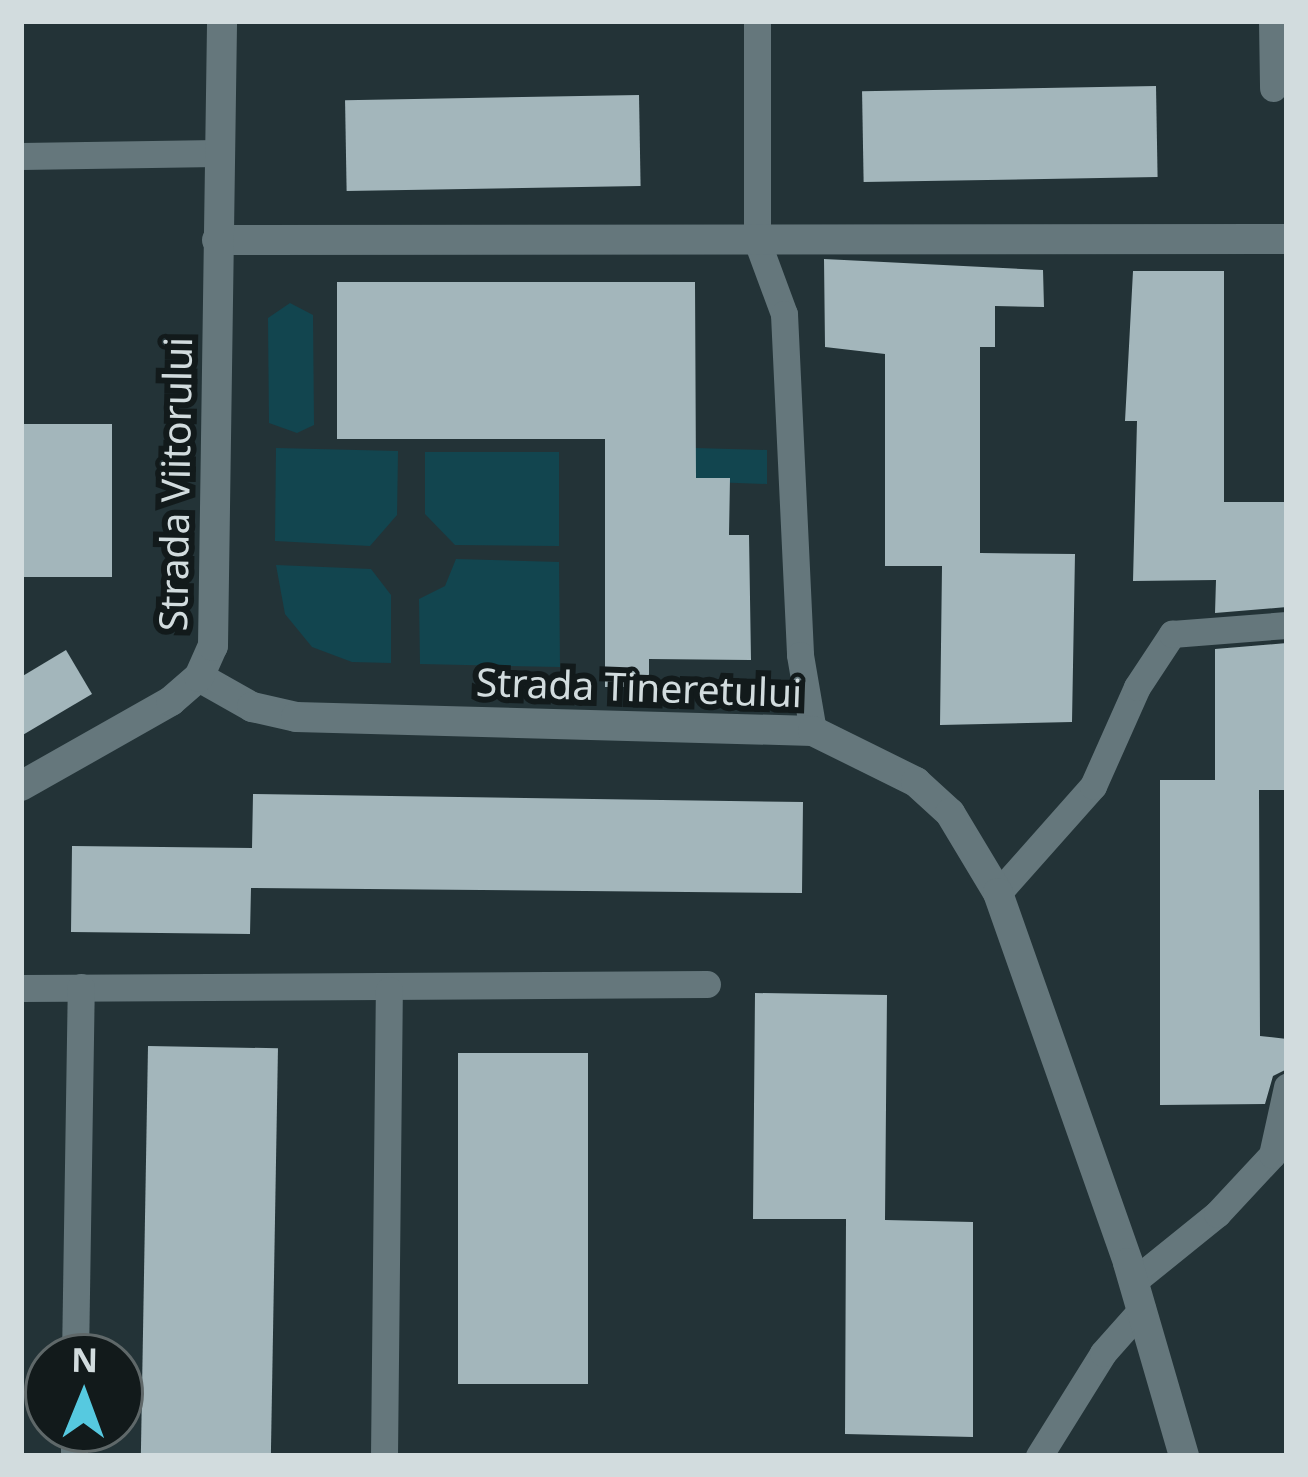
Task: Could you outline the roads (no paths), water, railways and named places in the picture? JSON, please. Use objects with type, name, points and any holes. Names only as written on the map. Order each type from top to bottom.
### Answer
[{"type":"street","name":"Strada Viitorului","points":[[21,786],[199,677],[218,609],[217,153],[222,21]]},
{"type":"street","points":[[217,240],[1287,239]]},
{"type":"street","name":"Strada Tineretului","points":[[199,677],[252,707],[296,717],[813,731],[916,782],[950,813],[998,893],[1138,1295],[1184,1456]]},
{"type":"lane","points":[[758,21],[757,241],[784,314],[800,655],[813,731]]},
{"type":"lane","points":[[1272,21],[1273,88]]},
{"type":"lane","points":[[21,157],[217,153]]},
{"type":"lane","points":[[998,893],[1094,786],[1137,687],[1172,634],[1287,625]]},
{"type":"lane","points":[[21,988],[707,985]]},
{"type":"lane","points":[[76,1333],[81,987]]},
{"type":"lane","points":[[384,1456],[389,989]]},
{"type":"lane","points":[[1039,1456],[1138,1295],[1272,1155],[1287,1087]]}]
